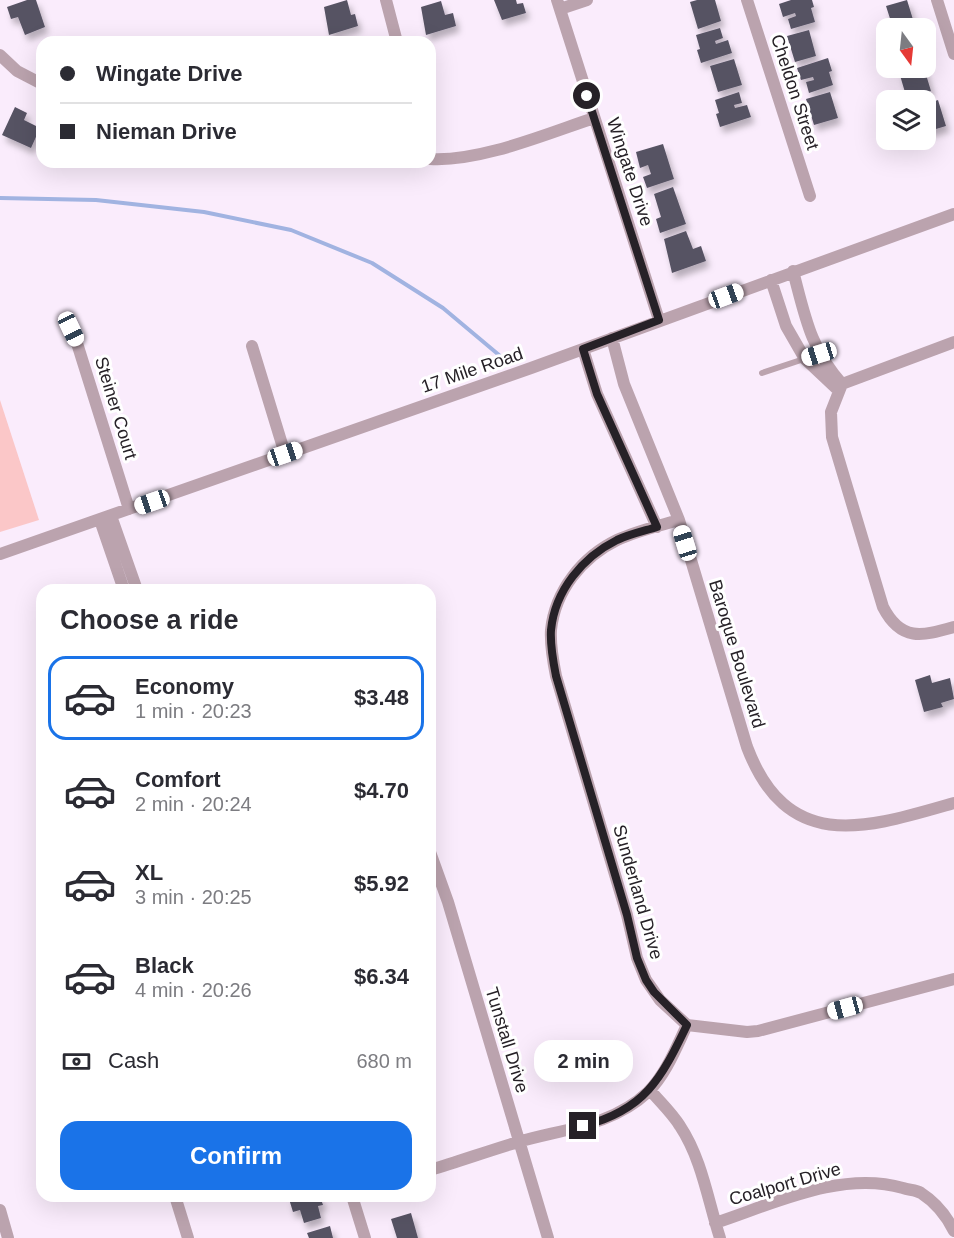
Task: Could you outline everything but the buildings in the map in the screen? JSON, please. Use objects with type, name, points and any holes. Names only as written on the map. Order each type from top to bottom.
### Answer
[{"type":"street","points":[[386,0],[395,36]]},
{"type":"street","points":[[558,4],[587,0]]},
{"type":"street","name":"Cheldon Street","points":[[747,0],[810,196]]},
{"type":"street","points":[[937,0],[954,54]]},
{"type":"street","name":"Wingate Drive","points":[[558,4],[659,320]]},
{"type":"street","points":[[0,55],[17,71],[36,81]]},
{"type":"street","points":[[436,159],[458,159],[482,154],[594,118]]},
{"type":"street","name":"17 Mile Road","points":[[0,554],[583,349],[954,214]]},
{"type":"street","points":[[793,272],[806,320],[819,354],[841,388]]},
{"type":"street","points":[[771,280],[786,326],[806,359],[841,388]]},
{"type":"street","name":"Steiner Court","points":[[66,318],[76,340],[129,509]]},
{"type":"street","name":"Baroque Boulevard","points":[[612,338],[624,384],[679,520],[747,747],[754,766],[765,784],[782,802],[801,816],[826,825],[850,826],[891,821],[954,803]]},
{"type":"street","points":[[954,342],[841,388],[831,412],[832,437],[883,607],[906,633],[926,634],[954,627]]},
{"type":"street","points":[[252,346],[285,454]]},
{"type":"street","points":[[583,349],[597,394],[657,527]]},
{"type":"street","points":[[106,518],[122,584]]},
{"type":"street","points":[[106,518],[134,584]]},
{"type":"street","name":"Sunderland Drive","points":[[679,520],[619,540],[587,560],[566,585],[551,630],[556,676],[627,915],[637,958],[654,992],[687,1025]]},
{"type":"street","name":"Tunstall Drive","points":[[436,869],[548,1238]]},
{"type":"street","points":[[436,1168],[519,1142],[604,1120],[633,1104],[650,1090],[665,1068],[687,1025],[747,1032],[758,1031],[954,978]]},
{"type":"street","points":[[650,1090],[672,1115],[686,1136],[697,1162],[720,1238]]},
{"type":"street","name":"Coalport Drive","points":[[715,1223],[808,1192],[866,1182],[888,1184],[920,1193],[948,1220],[954,1231]]},
{"type":"street","points":[[177,1202],[188,1238]]},
{"type":"street","points":[[354,1202],[365,1238]]},
{"type":"street","points":[[0,1210],[8,1238]]},
{"type":"lane","points":[[762,374],[819,354]]},
{"type":"shaded area","points":[[0,400],[39,520],[0,532]]},
{"type":"waterway","points":[[0,198],[96,200],[204,212],[291,230],[372,263],[443,308],[499,355]]},
{"type":"route","points":[[583,1126],[619,1113],[650,1090],[673,1054],[687,1025],[667,1008],[654,992],[637,958],[627,915],[556,676],[552,653],[551,630],[556,610],[566,585],[576,572],[601,549],[657,527],[597,394],[583,349],[659,320],[587,96]]}]
